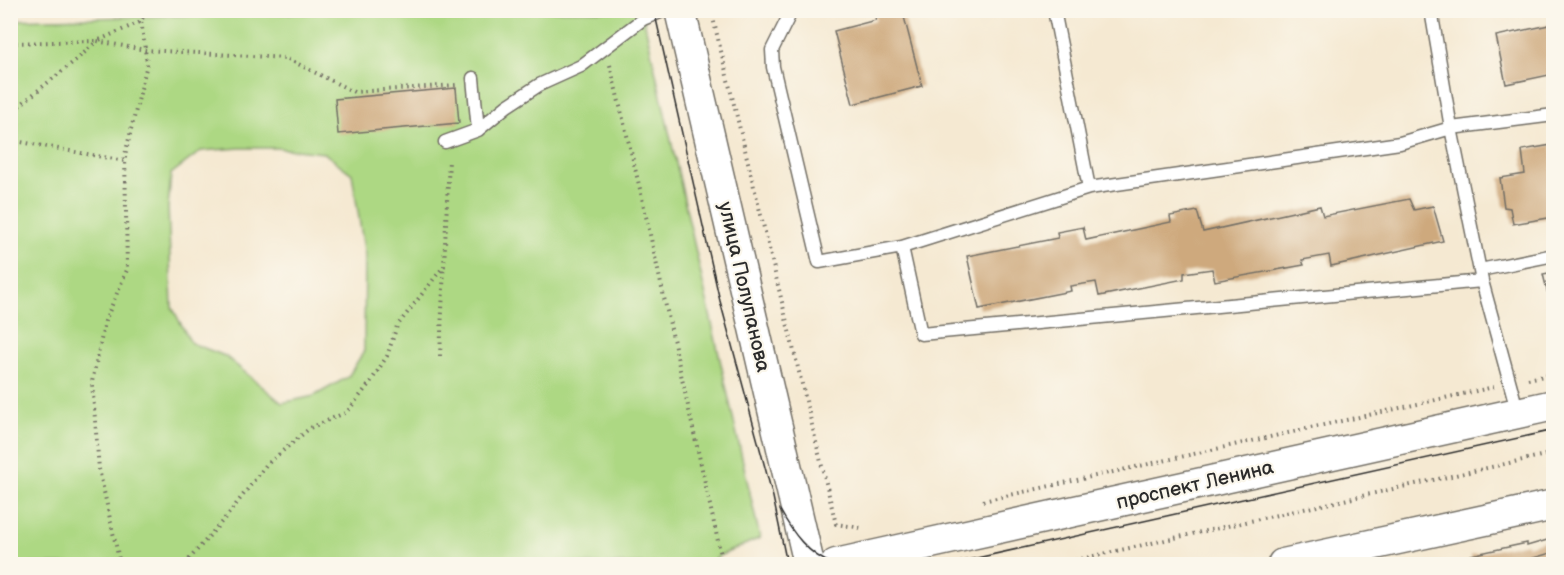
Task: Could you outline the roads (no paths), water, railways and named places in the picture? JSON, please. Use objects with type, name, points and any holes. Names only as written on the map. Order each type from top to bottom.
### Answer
[{"type":"street","name":"улица Полупанова","points":[[680,10],[809,564]]},
{"type":"street","name":"проспект Ленина","points":[[836,564],[1554,405]]},
{"type":"street","points":[[1283,564],[1554,505]]},
{"type":"lane","points":[[445,142],[478,130],[515,100],[539,85],[581,66],[643,19],[665,10]]},
{"type":"lane","points":[[792,10],[772,50],[772,67],[819,262],[902,247],[1089,188],[1400,143],[1451,128],[1554,115]]},
{"type":"lane","points":[[1054,10],[1089,188]]},
{"type":"lane","points":[[1431,10],[1451,128],[1481,276],[1518,413]]},
{"type":"lane","points":[[474,81],[478,130]]},
{"type":"lane","points":[[902,247],[921,334],[1481,276],[1554,255]]},
{"type":"tram line","points":[[654,10],[720,301],[773,497],[787,564]]},
{"type":"tram line","points":[[950,564],[1554,430]]},
{"type":"tram line","points":[[780,510],[808,549],[833,564]]}]
